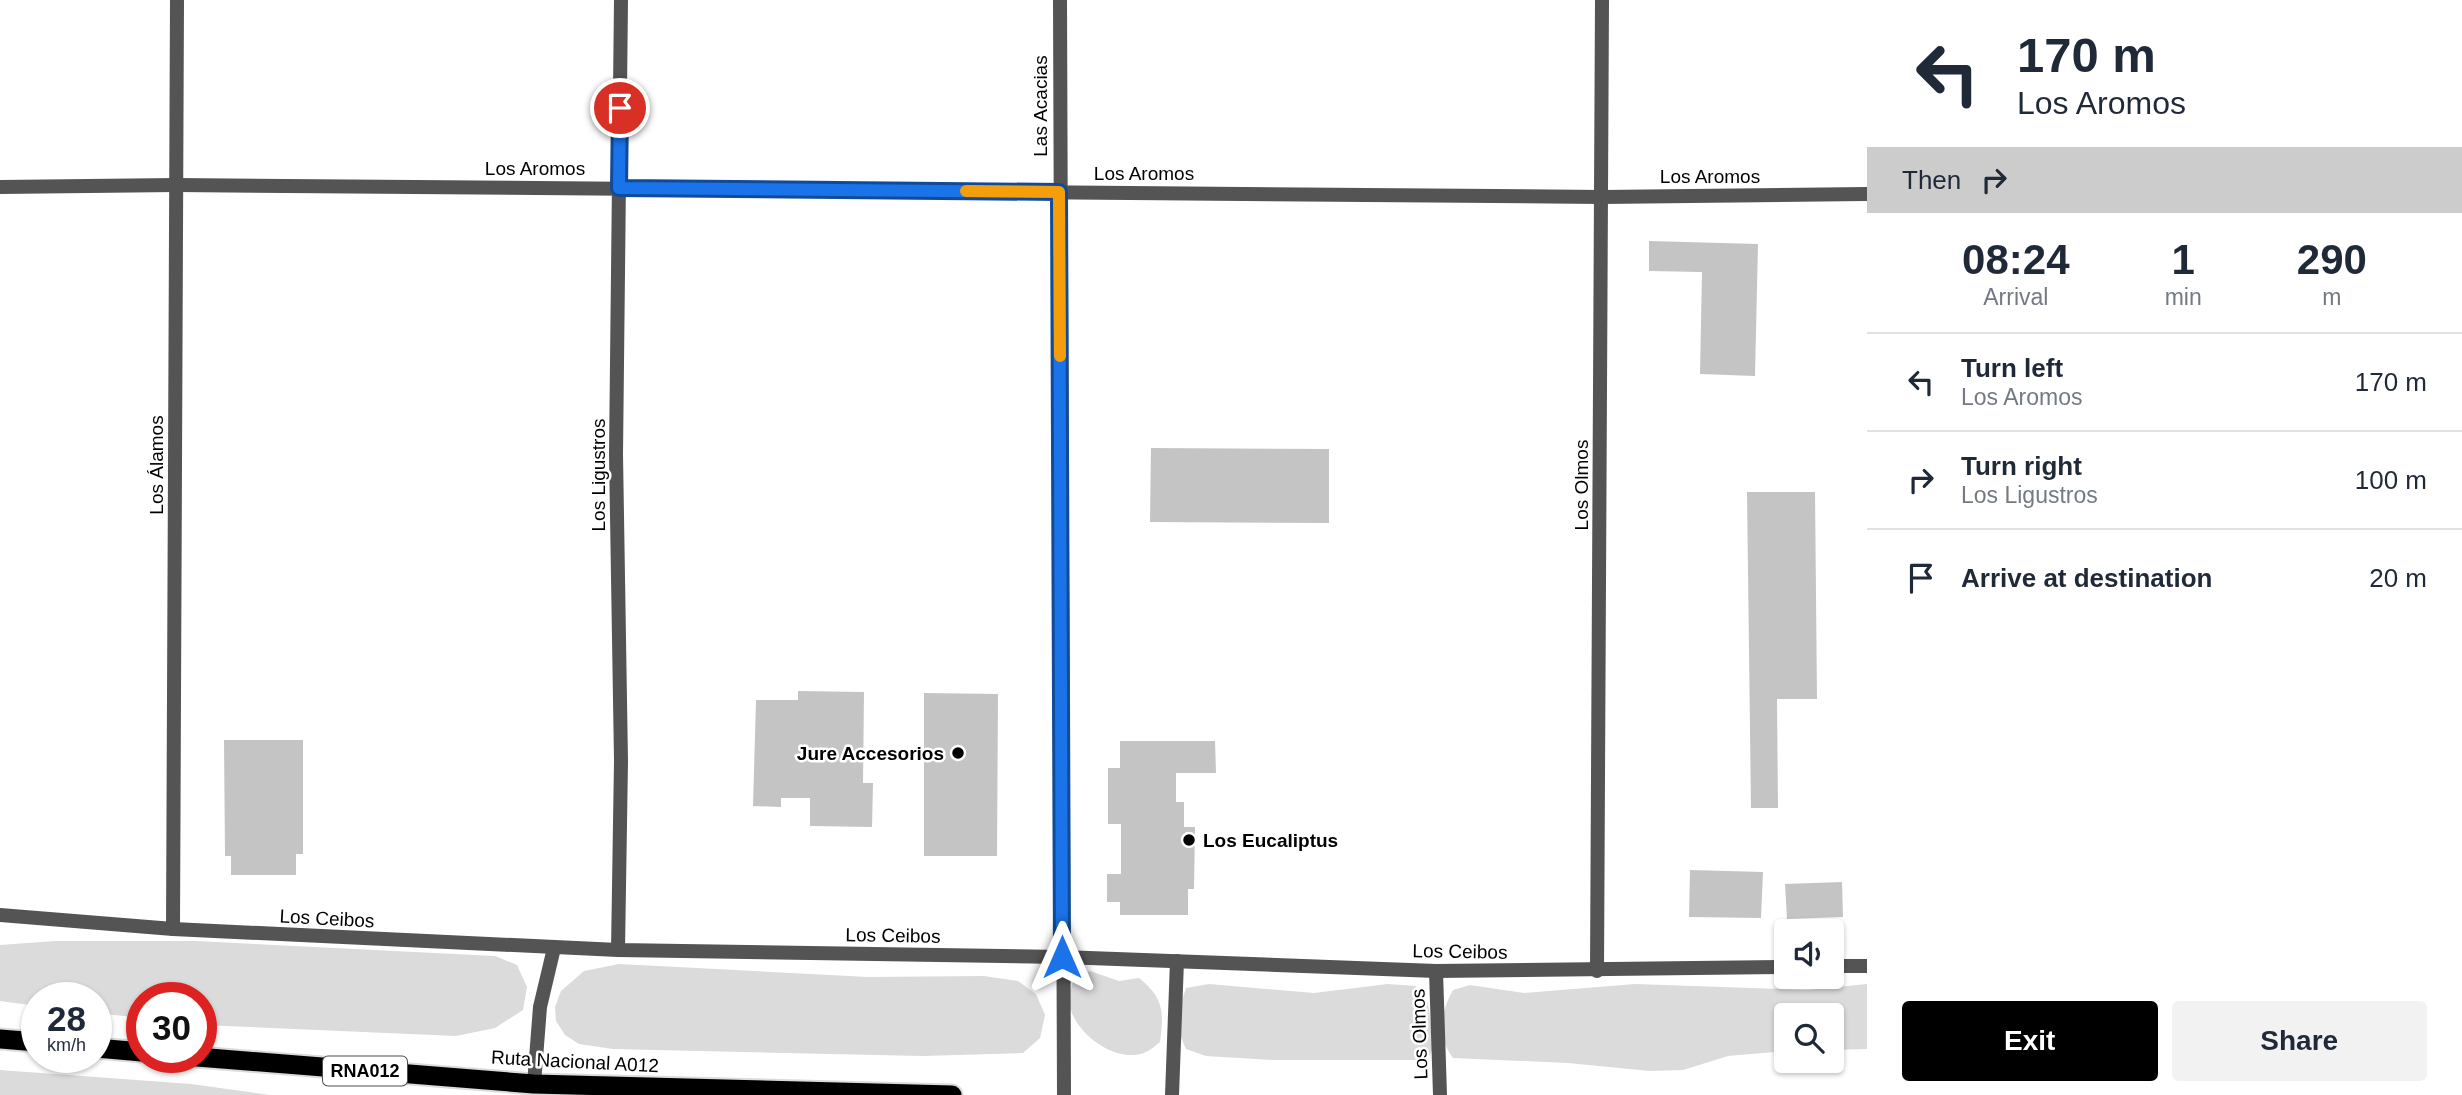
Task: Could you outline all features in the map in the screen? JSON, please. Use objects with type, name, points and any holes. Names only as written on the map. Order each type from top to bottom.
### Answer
[{"type":"highway","points":[[0,1039],[21,1041]]},
{"type":"highway","name":"Ruta Nacional A012","points":[[217,1059],[534,1084],[952,1095]]},
{"type":"street","name":"Los Álamos","points":[[173,929],[177,0]]},
{"type":"street","name":"Los Ligustros","points":[[618,950],[621,761],[616,454],[621,0]]},
{"type":"street","name":"Las Acacias","points":[[1059,0],[1064,1095]]},
{"type":"street","name":"Los Olmos","points":[[1597,971],[1602,0]]},
{"type":"street","name":"Los Aromos","points":[[0,187],[176,185],[1602,197],[1867,194]]},
{"type":"street","name":"Los Ceibos","points":[[0,915],[173,929],[618,950],[1062,957],[1436,971],[1774,967]]},
{"type":"street","points":[[534,1084],[540,1007],[554,948]]},
{"type":"street","points":[[1171,1095],[1177,961]]},
{"type":"street","points":[[1844,966],[1867,966]]},
{"type":"street","name":"Los Olmos","points":[[1436,971],[1440,1095]]},
{"type":"shaded area","points":[[55,941],[196,941],[495,956],[517,965],[527,987],[523,1010],[495,1028],[456,1036],[217,1026],[217,982],[126,982],[126,1016],[112,1015],[112,982],[21,982],[21,1004],[0,1001],[0,945]]},
{"type":"shaded area","points":[[619,964],[868,977],[984,976],[1018,981],[1036,994],[1045,1015],[1040,1038],[1023,1053],[922,1056],[613,1049],[579,1044],[565,1035],[556,1021],[555,1007],[561,991],[584,971]]},
{"type":"shaded area","points":[[1090,971],[1119,981],[1139,978],[1147,985],[1158,999],[1162,1014],[1160,1042],[1146,1052],[1121,1054],[1108,1050],[1085,1033],[1071,1011],[1069,996],[1074,977]]},
{"type":"shaded area","points":[[1209,984],[1314,993],[1388,984],[1416,986],[1428,1003],[1434,1045],[1428,1060],[1273,1060],[1206,1056],[1186,1049],[1178,1019],[1186,988]]},
{"type":"shaded area","points":[[1635,984],[1807,990],[1844,989],[1844,986],[1867,984],[1867,1049],[1844,1050],[1844,1003],[1774,1003],[1774,1052],[1728,1056],[1683,1070],[1650,1071],[1568,1063],[1453,1058],[1444,1041],[1442,1024],[1445,1007],[1453,990],[1470,985],[1524,993]]},
{"type":"shaded area","points":[[0,1070],[191,1084],[270,1095],[0,1095]]},
{"type":"building","points":[[1649,241],[1758,244],[1755,376],[1700,374],[1702,272],[1649,271]]},
{"type":"building","points":[[1151,448],[1329,449],[1329,523],[1150,522]]},
{"type":"building","points":[[1747,492],[1815,492],[1817,699],[1777,699],[1778,808],[1751,808]]},
{"type":"building","points":[[798,691],[864,692],[863,783],[873,783],[872,827],[810,826],[810,798],[781,798],[781,807],[753,806],[756,700],[798,700]]},
{"type":"building","points":[[924,693],[998,694],[997,856],[924,856]]},
{"type":"building","points":[[224,740],[303,740],[303,854],[296,854],[296,875],[231,875],[231,856],[225,856]]},
{"type":"building","points":[[1120,741],[1215,741],[1216,773],[1176,773],[1176,802],[1184,802],[1184,827],[1195,827],[1194,889],[1188,889],[1188,915],[1120,915],[1120,902],[1107,902],[1107,874],[1121,874],[1121,824],[1108,824],[1108,768],[1120,768]]},
{"type":"building","points":[[1690,870],[1763,872],[1761,918],[1689,917]]},
{"type":"building","points":[[1842,882],[1843,917],[1787,919],[1785,884]]},
{"type":"slow traffic","points":[[966,191],[1059,192],[1060,356]]},
{"type":"place","name":"Jure Accesorios","points":[[958,753]]},
{"type":"place","name":"Los Eucaliptus","points":[[1189,840]]},
{"type":"route","points":[[620,108],[619,188],[1059,192],[1062,957]]}]
